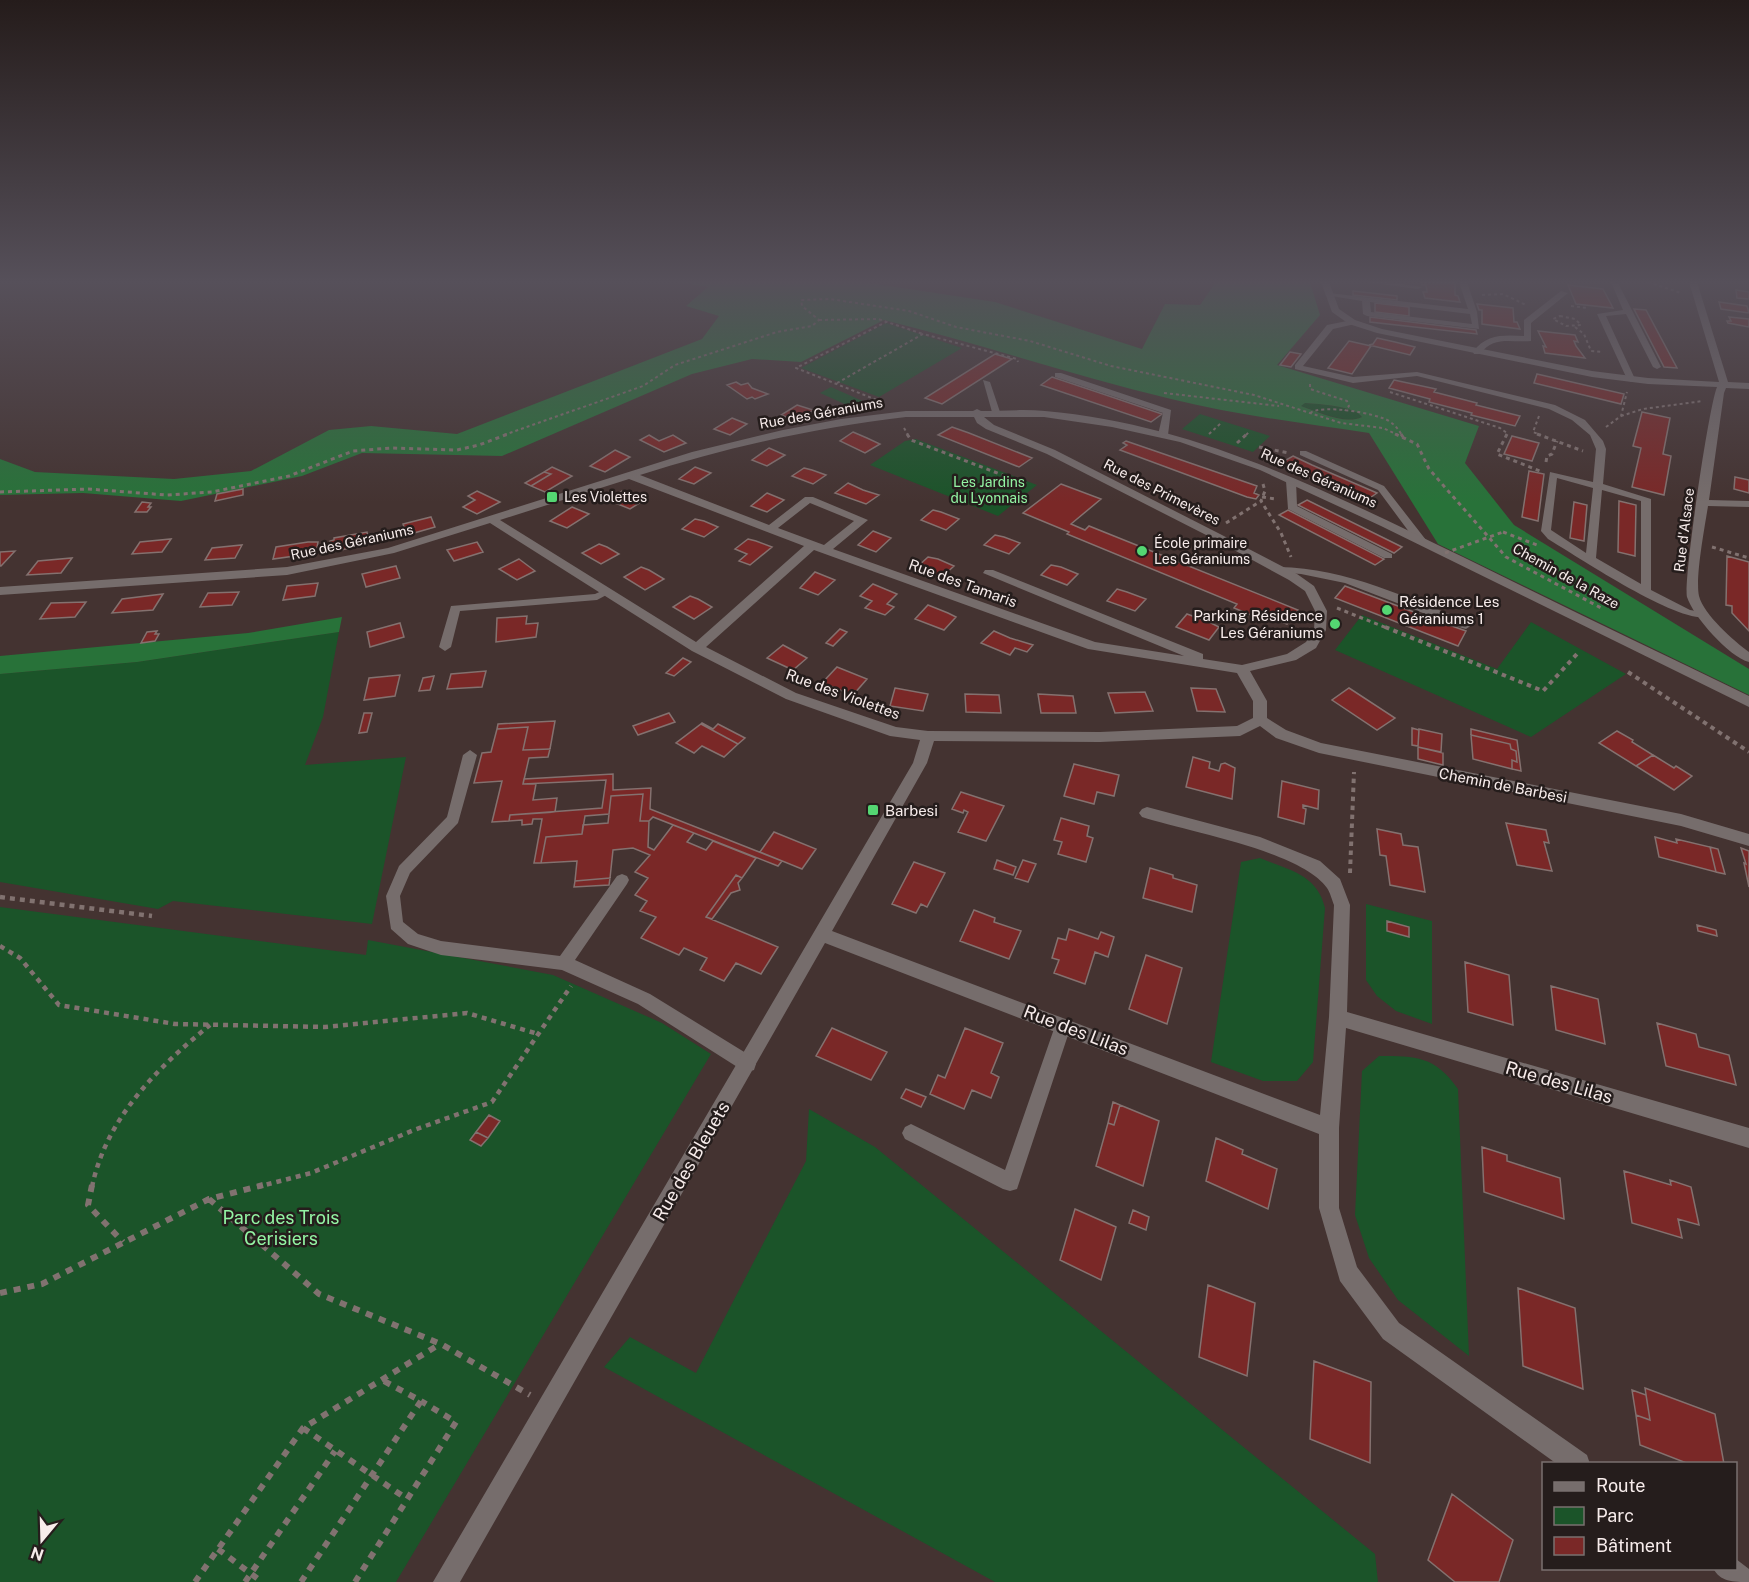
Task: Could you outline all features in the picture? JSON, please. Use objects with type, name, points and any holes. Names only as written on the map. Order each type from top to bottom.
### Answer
[{"type":"street","points":[[1498,356],[1617,378],[1749,386]]},
{"type":"street","points":[[1716,356],[1724,381],[1722,385]]},
{"type":"street","name":"Rue d'Alsace","points":[[1722,385],[1697,541],[1693,596],[1704,615],[1728,643],[1749,658]]},
{"type":"street","name":"Rue des Géraniums","points":[[0,591],[287,571],[390,551],[696,454],[783,433],[841,422],[906,414],[977,412],[1044,414],[1112,424],[1163,435],[1191,442],[1264,468],[1445,553],[1749,702]]},
{"type":"street","name":"Rue des Primevères","points":[[977,412],[980,421],[990,427],[1051,452],[1279,570],[1310,589],[1316,599]]},
{"type":"street","name":"Rue des Tamaris","points":[[629,475],[825,550],[1093,645],[1242,669]]},
{"type":"street","points":[[770,529],[809,499],[862,520],[825,550]]},
{"type":"street","points":[[1703,503],[1749,504]]},
{"type":"street","name":"Rue des Violettes","points":[[493,520],[697,648],[791,696],[895,732],[928,736],[1100,737],[1240,730],[1260,720]]},
{"type":"street","points":[[697,648],[812,545]]},
{"type":"street","points":[[989,573],[1158,639],[1213,664]]},
{"type":"street","points":[[1260,720],[1260,701],[1242,669],[1291,657],[1311,645],[1320,630],[1321,611],[1316,599]]},
{"type":"street","name":"Chemin de Barbesi","points":[[1260,720],[1281,734],[1319,748],[1681,820],[1749,840]]},
{"type":"street","name":"Rue des Bleuets","points":[[446,1582],[748,1064],[920,763],[928,736]]},
{"type":"street","points":[[1147,813],[1254,842],[1314,866],[1334,884],[1342,904],[1338,1017],[1329,1128],[1329,1208],[1348,1273],[1391,1331],[1575,1462]]},
{"type":"street","name":"Rue des Lilas","points":[[821,934],[1329,1128]]},
{"type":"street","name":"Rue des Lilas","points":[[1338,1017],[1749,1138]]},
{"type":"street","points":[[1728,1570],[1746,1582]]},
{"type":"lane","points":[[1307,356],[1298,367],[1353,380],[1417,374],[1552,407],[1592,430],[1599,439],[1600,458],[1591,560]]},
{"type":"lane","points":[[1621,356],[1631,379]]},
{"type":"lane","points":[[1651,356],[1657,367]]},
{"type":"lane","points":[[1058,375],[1168,412],[1163,435]]},
{"type":"lane","points":[[986,382],[996,412]]},
{"type":"lane","points":[[1303,453],[1381,488],[1422,542]]},
{"type":"lane","points":[[1646,592],[1646,500],[1553,474],[1546,531],[1646,592],[1688,613],[1704,615]]},
{"type":"lane","points":[[1291,481],[1292,507],[1389,556]]},
{"type":"lane","points":[[1279,570],[1296,568],[1342,579],[1466,625]]},
{"type":"lane","points":[[445,646],[455,608],[597,597],[606,592]]},
{"type":"lane","points":[[470,755],[453,819],[404,870],[393,896],[396,924],[413,939],[441,948],[564,963],[644,999],[748,1064]]},
{"type":"lane","points":[[564,963],[622,880]]},
{"type":"lane","points":[[911,1133],[1010,1182],[1064,1026]]},
{"type":"path","points":[[0,492],[88,489],[167,495],[212,492],[289,476],[353,451],[391,448],[457,450],[479,446],[544,419],[594,405],[643,386],[675,365],[703,356]]},
{"type":"path","points":[[837,384],[885,356]]},
{"type":"path","points":[[1007,356],[1017,359],[1018,362]]},
{"type":"path","name":"Chemin de la Raze","points":[[1079,356],[1112,366],[1254,394],[1341,423],[1383,428],[1417,444],[1429,469],[1506,557],[1606,611]]},
{"type":"path","points":[[1617,378],[1629,384],[1621,416]]},
{"type":"path","points":[[1353,380],[1500,428],[1507,433],[1497,454],[1500,457],[1553,474]]},
{"type":"path","points":[[1161,393],[1286,406]]},
{"type":"path","points":[[1592,430],[1603,429],[1621,416],[1643,410],[1718,399]]},
{"type":"path","points":[[1309,414],[1314,410],[1346,410],[1383,418],[1399,428],[1403,438]]},
{"type":"path","points":[[1536,423],[1533,432],[1600,458]]},
{"type":"path","points":[[1553,474],[1546,470],[1545,464],[1557,441]]},
{"type":"path","points":[[1259,447],[1290,453]]},
{"type":"path","points":[[1216,536],[1217,529],[1261,501],[1265,491],[1260,473],[1264,468]]},
{"type":"path","points":[[1261,501],[1281,533],[1296,568]]},
{"type":"path","points":[[1445,553],[1503,532]]},
{"type":"path","points":[[1697,541],[1721,551],[1749,558]]},
{"type":"path","points":[[1316,599],[1543,691],[1565,664],[1577,654]]},
{"type":"path","points":[[1628,672],[1749,752]]},
{"type":"path","points":[[1350,876],[1354,783]]},
{"type":"path","points":[[0,897],[152,916]]},
{"type":"path","points":[[0,946],[20,958],[59,1005],[176,1024],[325,1027],[467,1013],[538,1034]]},
{"type":"path","points":[[0,1293],[42,1284],[209,1199],[311,1173],[414,1130],[492,1102],[582,971]]},
{"type":"path","points":[[123,1242],[88,1205],[92,1178],[104,1146],[142,1085],[179,1048],[210,1024]]},
{"type":"path","points":[[209,1199],[319,1294],[441,1344],[548,1406]]},
{"type":"path","points":[[195,1582],[303,1428],[441,1344]]},
{"type":"path","points":[[355,1582],[456,1422],[382,1380]]},
{"type":"path","points":[[302,1582],[421,1401]]},
{"type":"path","points":[[303,1428],[407,1499]]},
{"type":"path","points":[[245,1582],[335,1451]]},
{"type":"path","points":[[218,1549],[262,1582]]},
{"type":"green space","points":[[659,356],[813,356],[801,362],[752,359],[692,374],[502,456],[362,453],[302,476],[181,501],[83,493],[0,495],[0,459],[35,472],[174,479],[251,471],[329,430],[371,426],[457,434]]},
{"type":"green space","points":[[824,356],[949,356],[879,397],[801,368]]},
{"type":"green space","points":[[1015,356],[1285,356],[1277,365],[1479,426],[1465,463],[1514,525],[1749,669],[1749,695],[1438,544],[1369,433],[1195,405]],"holes":[[[1305,403],[1352,410],[1362,417],[1340,419],[1301,406]]]},
{"type":"green space","points":[[831,387],[867,403],[856,409],[820,393]]},
{"type":"green space","points":[[1305,403],[1344,408],[1362,417],[1348,419],[1331,416],[1300,406]]},
{"type":"green space","points":[[1200,414],[1270,436],[1253,452],[1182,429]]},
{"type":"green space","name":"Les Jardins du Lyonnais","points":[[916,439],[1037,485],[998,516],[870,465],[905,441]]},
{"type":"green space","points":[[1362,615],[1497,669],[1531,622],[1626,674],[1531,737],[1335,650]]},
{"type":"green space","points":[[342,617],[339,632],[137,662],[0,674],[0,656],[248,633]]},
{"type":"green space","points":[[339,632],[323,717],[305,765],[406,757],[372,924],[173,901],[158,909],[0,882],[0,674],[137,662]]},
{"type":"green space","points":[[1260,858],[1309,880],[1316,888],[1325,908],[1313,1062],[1297,1081],[1263,1081],[1211,1062],[1241,862]]},
{"type":"green space","points":[[1366,904],[1432,921],[1432,1024],[1396,1011],[1377,996],[1366,980]]},
{"type":"green space","name":"Parc des Trois Cerisiers","points":[[0,907],[366,955],[368,940],[553,975],[662,1023],[711,1054],[396,1582],[0,1582]]},
{"type":"green space","points":[[1379,1056],[1424,1060],[1441,1070],[1458,1089],[1469,1356],[1398,1300],[1369,1258],[1355,1215],[1362,1071]]},
{"type":"green space","points":[[809,1109],[875,1147],[1375,1554],[1378,1582],[995,1582],[604,1367],[630,1337],[696,1373],[806,1161]]},
{"type":"building","points":[[992,356],[1012,359],[942,404],[925,398]]},
{"type":"building","points":[[1287,356],[1300,356],[1291,367],[1280,365]]},
{"type":"building","points":[[1337,356],[1364,356],[1352,374],[1328,368]]},
{"type":"building","points":[[1658,356],[1670,356],[1677,368],[1664,367]]},
{"type":"building","points":[[1537,374],[1624,394],[1621,404],[1534,383]]},
{"type":"building","points":[[1052,377],[1162,414],[1151,422],[1041,385]]},
{"type":"building","points":[[1394,380],[1436,389],[1434,392],[1520,416],[1515,426],[1471,415],[1472,413],[1429,402],[1430,399],[1389,388]]},
{"type":"building","points":[[736,382],[741,385],[748,383],[752,388],[768,394],[755,399],[752,397],[747,399],[727,385]]},
{"type":"building","points":[[797,405],[813,410],[797,421],[781,415]]},
{"type":"building","points":[[1642,412],[1670,418],[1663,454],[1671,456],[1664,495],[1632,487],[1641,448],[1633,446]]},
{"type":"building","points":[[732,418],[747,424],[730,435],[714,429]]},
{"type":"building","points":[[952,427],[1032,458],[1019,467],[938,435]]},
{"type":"building","points":[[853,432],[880,444],[865,453],[840,441]]},
{"type":"building","points":[[649,435],[659,441],[673,435],[686,443],[664,452],[640,440]]},
{"type":"building","points":[[1512,436],[1539,443],[1532,461],[1504,454]]},
{"type":"building","points":[[1126,441],[1257,486],[1254,493],[1259,495],[1256,499],[1247,497],[1120,450],[1127,445],[1123,443]]},
{"type":"building","points":[[769,448],[785,455],[767,466],[752,460]]},
{"type":"building","points":[[615,450],[630,457],[605,472],[590,466]]},
{"type":"building","points":[[1293,456],[1377,493],[1364,502],[1279,464]]},
{"type":"building","points":[[552,467],[572,476],[545,492],[531,486],[551,474],[544,472]]},
{"type":"building","points":[[695,467],[711,473],[694,484],[679,479]]},
{"type":"building","points":[[804,468],[826,475],[813,484],[792,476]]},
{"type":"building","points":[[1529,471],[1544,474],[1538,521],[1522,517]]},
{"type":"building","points":[[544,472],[551,474],[531,486],[525,483]]},
{"type":"building","points":[[1735,477],[1749,480],[1749,493],[1734,489]]},
{"type":"building","points":[[848,483],[879,495],[866,504],[835,493]]},
{"type":"building","points":[[1061,484],[1101,499],[1071,524],[1085,530],[1089,526],[1298,610],[1287,624],[1255,611],[1251,615],[1234,608],[1237,604],[1067,534],[1069,532],[1023,513]]},
{"type":"building","points":[[243,489],[243,495],[215,501],[217,494]]},
{"type":"building","points":[[477,491],[500,502],[477,514],[463,507],[475,500],[468,496]]},
{"type":"building","points":[[622,491],[646,499],[630,509],[608,500]]},
{"type":"building","points":[[767,493],[784,500],[767,512],[751,506]]},
{"type":"building","points":[[1307,500],[1402,547],[1394,553],[1298,505]]},
{"type":"building","points":[[1619,501],[1636,505],[1635,556],[1618,552]]},
{"type":"building","points":[[142,502],[151,503],[148,507],[151,507],[147,512],[135,512]]},
{"type":"building","points":[[1574,502],[1587,505],[1584,541],[1570,538]]},
{"type":"building","points":[[572,507],[589,514],[567,528],[550,521]]},
{"type":"building","points":[[933,510],[959,519],[946,530],[921,520]]},
{"type":"building","points":[[1288,510],[1384,559],[1375,565],[1279,515]]},
{"type":"building","points":[[431,517],[435,527],[407,535],[403,524]]},
{"type":"building","points":[[695,519],[718,527],[704,537],[682,529]]},
{"type":"building","points":[[873,531],[891,538],[876,552],[858,545]]},
{"type":"building","points":[[367,532],[369,544],[336,551],[335,546],[330,547],[330,541],[334,538]]},
{"type":"building","points":[[995,535],[1020,543],[1009,554],[984,545]]},
{"type":"building","points":[[171,539],[162,552],[132,554],[140,542]]},
{"type":"building","points":[[748,539],[772,547],[750,565],[739,561],[747,554],[735,549]]},
{"type":"building","points":[[318,542],[316,553],[273,559],[276,547]]},
{"type":"building","points":[[477,542],[483,552],[454,561],[447,550]]},
{"type":"building","points":[[599,544],[619,554],[601,564],[582,553]]},
{"type":"building","points":[[242,545],[235,558],[205,560],[212,548]]},
{"type":"building","points":[[15,551],[1,566],[0,566],[0,552]]},
{"type":"building","points":[[1727,556],[1749,562],[1749,631],[1732,613],[1732,606],[1726,605]]},
{"type":"building","points":[[928,557],[954,566],[942,577],[916,568]]},
{"type":"building","points":[[72,558],[61,573],[27,575],[38,561]]},
{"type":"building","points":[[519,559],[535,571],[517,580],[499,569]]},
{"type":"building","points":[[1051,565],[1078,574],[1067,585],[1041,575]]},
{"type":"building","points":[[396,566],[400,578],[366,587],[362,574]]},
{"type":"building","points":[[641,567],[664,579],[645,590],[624,577]]},
{"type":"building","points":[[815,572],[835,580],[818,595],[800,588]]},
{"type":"building","points":[[318,583],[315,596],[283,600],[287,586]]},
{"type":"building","points":[[873,584],[897,594],[887,604],[894,607],[885,615],[865,608],[872,601],[860,596]]},
{"type":"building","name":"Résidence Les Géraniums 1","points":[[1345,586],[1466,631],[1458,646],[1335,598]]},
{"type":"building","points":[[1117,589],[1146,599],[1135,611],[1107,601]]},
{"type":"building","points":[[239,592],[232,605],[200,607],[208,593]]},
{"type":"building","points":[[163,594],[153,610],[112,613],[122,599]]},
{"type":"building","points":[[690,596],[712,607],[694,619],[673,607]]},
{"type":"building","points":[[86,602],[75,617],[40,619],[51,603]]},
{"type":"building","points":[[928,605],[956,617],[944,630],[915,619]]},
{"type":"building","points":[[1187,614],[1219,627],[1209,640],[1176,627]]},
{"type":"building","points":[[527,616],[526,624],[538,623],[536,637],[496,642],[497,618]]},
{"type":"building","points":[[400,623],[404,637],[370,647],[367,632]]},
{"type":"building","points":[[840,629],[847,632],[833,646],[826,643]]},
{"type":"building","points":[[157,631],[155,634],[159,634],[155,641],[141,643],[147,632]]},
{"type":"building","points":[[994,631],[1033,645],[1027,652],[1015,648],[1010,655],[981,643]]},
{"type":"building","points":[[783,645],[807,658],[793,670],[767,658]]},
{"type":"building","points":[[683,658],[691,662],[674,676],[666,673]]},
{"type":"building","points":[[837,667],[867,679],[853,695],[822,683]]},
{"type":"building","points":[[486,671],[482,687],[447,689],[451,674]]},
{"type":"building","points":[[400,675],[395,696],[364,700],[369,678]]},
{"type":"building","points":[[434,676],[430,690],[419,691],[423,678]]},
{"type":"building","points":[[895,688],[928,694],[923,711],[890,706]]},
{"type":"building","points":[[1191,688],[1216,689],[1225,712],[1197,711]]},
{"type":"building","points":[[1349,688],[1395,718],[1377,730],[1332,700]]},
{"type":"building","points":[[1145,692],[1153,711],[1115,713],[1108,693]]},
{"type":"building","points":[[965,694],[999,695],[1001,713],[966,712]]},
{"type":"building","points":[[1038,694],[1073,696],[1076,713],[1041,713]]},
{"type":"building","points":[[364,713],[372,713],[367,732],[359,733]]},
{"type":"building","points":[[669,713],[675,722],[638,735],[633,726]]},
{"type":"building","points":[[555,721],[550,749],[523,750],[528,727],[497,729],[498,724]]},
{"type":"building","points":[[702,723],[713,729],[718,724],[745,738],[738,744]]},
{"type":"building","points":[[701,724],[738,744],[724,757],[702,746],[694,753],[676,743]]},
{"type":"building","points":[[528,727],[523,750],[550,749],[548,757],[529,758],[523,784],[536,784],[533,800],[557,798],[555,812],[510,815],[509,821],[492,822],[502,781],[474,783],[482,753],[491,752],[497,729]]},
{"type":"building","points":[[1412,728],[1419,730],[1418,746],[1412,745]]},
{"type":"building","points":[[1419,729],[1442,734],[1441,752],[1418,747]]},
{"type":"building","points":[[1471,729],[1517,740],[1521,771],[1512,769],[1512,760],[1517,762],[1516,751],[1511,749],[1510,744],[1471,735]]},
{"type":"building","points":[[1617,731],[1653,755],[1636,766],[1599,743]]},
{"type":"building","points":[[1471,735],[1510,744],[1511,749],[1516,751],[1517,762],[1512,760],[1512,769],[1473,759]]},
{"type":"building","points":[[1418,747],[1443,753],[1443,765],[1418,759]]},
{"type":"building","points":[[1653,755],[1692,776],[1674,790],[1636,766]]},
{"type":"building","points":[[1193,757],[1210,762],[1209,768],[1219,771],[1221,764],[1225,763],[1235,768],[1232,799],[1186,787]]},
{"type":"building","points":[[1074,764],[1119,775],[1114,796],[1097,792],[1094,804],[1064,796]]},
{"type":"building","points":[[613,774],[613,790],[651,788],[650,809],[782,861],[778,866],[653,817],[649,821],[640,821],[643,794],[611,796],[609,814],[585,816],[582,834],[546,837],[541,863],[534,863],[542,819],[533,819],[532,824],[522,825],[522,820],[509,821],[510,815],[602,808],[606,780],[523,784],[524,779]]},
{"type":"building","points":[[1282,781],[1319,790],[1318,809],[1303,805],[1306,809],[1304,824],[1278,817]]},
{"type":"building","points":[[961,792],[1004,806],[986,841],[958,832],[968,812],[964,810],[963,813],[952,809]]},
{"type":"building","points":[[643,794],[640,821],[649,821],[648,847],[654,850],[673,825],[694,833],[687,842],[706,850],[713,841],[756,858],[742,878],[736,875],[706,917],[778,947],[761,974],[736,963],[724,981],[700,970],[707,958],[684,948],[679,955],[641,938],[656,917],[640,911],[647,901],[635,895],[648,878],[635,872],[650,855],[633,848],[613,850],[610,878],[575,881],[577,861],[541,863],[546,837],[582,834],[583,825],[608,823],[611,796]]},
{"type":"building","points":[[1061,818],[1089,826],[1087,836],[1093,838],[1086,862],[1058,854],[1062,842],[1054,840]]},
{"type":"building","points":[[1506,823],[1546,830],[1549,843],[1544,842],[1552,871],[1517,865]]},
{"type":"building","points":[[1377,829],[1401,834],[1403,845],[1418,847],[1425,892],[1390,885],[1386,856],[1380,855]]},
{"type":"building","points":[[774,832],[816,849],[802,869],[760,852]]},
{"type":"building","points":[[1655,837],[1677,843],[1676,839],[1710,847],[1716,872],[1659,857]]},
{"type":"building","points":[[1710,847],[1718,849],[1725,874],[1716,872]]},
{"type":"building","points":[[1741,848],[1749,851],[1749,887],[1744,863],[1746,864]]},
{"type":"building","points":[[997,860],[1016,867],[1013,875],[994,869]]},
{"type":"building","points":[[1023,860],[1036,864],[1028,882],[1015,878]]},
{"type":"building","points":[[914,862],[945,873],[927,907],[921,904],[916,913],[892,904]]},
{"type":"building","points":[[1150,868],[1197,885],[1192,912],[1143,898]]},
{"type":"building","points":[[736,875],[742,878],[738,883],[740,890],[731,893],[712,919],[706,917]]},
{"type":"building","points":[[610,878],[609,885],[574,887],[575,881]]},
{"type":"building","points":[[974,910],[995,918],[994,922],[1021,931],[1009,959],[960,941]]},
{"type":"building","points":[[1387,921],[1409,927],[1409,937],[1387,931]]},
{"type":"building","points":[[1697,925],[1716,930],[1717,936],[1698,931]]},
{"type":"building","points":[[1069,929],[1098,939],[1101,932],[1114,937],[1108,957],[1095,952],[1085,984],[1054,973],[1059,960],[1052,958],[1058,938],[1066,940]]},
{"type":"building","points":[[1146,955],[1182,968],[1167,1024],[1129,1009]]},
{"type":"building","points":[[1465,962],[1509,975],[1513,1025],[1468,1012]]},
{"type":"building","points":[[1551,986],[1598,999],[1605,1044],[1556,1030]]},
{"type":"building","points":[[1657,1023],[1696,1034],[1699,1047],[1729,1055],[1736,1085],[1666,1066]]},
{"type":"building","points":[[832,1028],[887,1052],[871,1080],[816,1056]]},
{"type":"building","points":[[965,1028],[1003,1043],[991,1073],[999,1077],[991,1098],[972,1090],[964,1109],[930,1094],[938,1075],[945,1078]]},
{"type":"building","points":[[906,1089],[926,1097],[921,1107],[901,1098]]},
{"type":"building","points":[[1113,1102],[1120,1105],[1114,1125],[1108,1123]]},
{"type":"building","points":[[1120,1105],[1159,1121],[1143,1186],[1096,1166],[1108,1123],[1114,1125]]},
{"type":"building","points":[[489,1115],[500,1121],[488,1138],[476,1132]]},
{"type":"building","points":[[476,1132],[488,1138],[481,1146],[470,1140]]},
{"type":"building","points":[[1216,1138],[1243,1150],[1242,1154],[1277,1169],[1268,1209],[1206,1181]]},
{"type":"building","points":[[1482,1147],[1507,1155],[1507,1161],[1560,1178],[1564,1219],[1484,1192]]},
{"type":"building","points":[[1624,1171],[1671,1185],[1670,1180],[1691,1187],[1699,1225],[1678,1219],[1682,1238],[1632,1223]]},
{"type":"building","points":[[1075,1209],[1116,1227],[1101,1280],[1060,1260]]},
{"type":"building","points":[[1133,1210],[1149,1217],[1146,1230],[1129,1223]]},
{"type":"building","points":[[1208,1285],[1255,1303],[1247,1376],[1199,1357]]},
{"type":"building","points":[[1518,1288],[1575,1308],[1583,1389],[1523,1366]]},
{"type":"building","points":[[1314,1361],[1371,1382],[1370,1463],[1310,1439]]},
{"type":"building","points":[[1645,1388],[1715,1414],[1724,1462],[1684,1462],[1640,1445],[1636,1415],[1650,1420]]},
{"type":"building","points":[[1632,1390],[1646,1395],[1650,1420],[1636,1415]]},
{"type":"building","points":[[1452,1494],[1513,1540],[1499,1582],[1455,1582],[1428,1560]]},
{"type":"place","name":"Les Violettes","points":[[552,497]]},
{"type":"place","name":"École primaire Les Géraniums","points":[[1142,551]]},
{"type":"place","name":"Résidence Les Géraniums 1","points":[[1387,610]]},
{"type":"place","name":"Parking Résidence Les Géraniums","points":[[1335,624]]},
{"type":"place","name":"Barbesi","points":[[873,810]]}]
